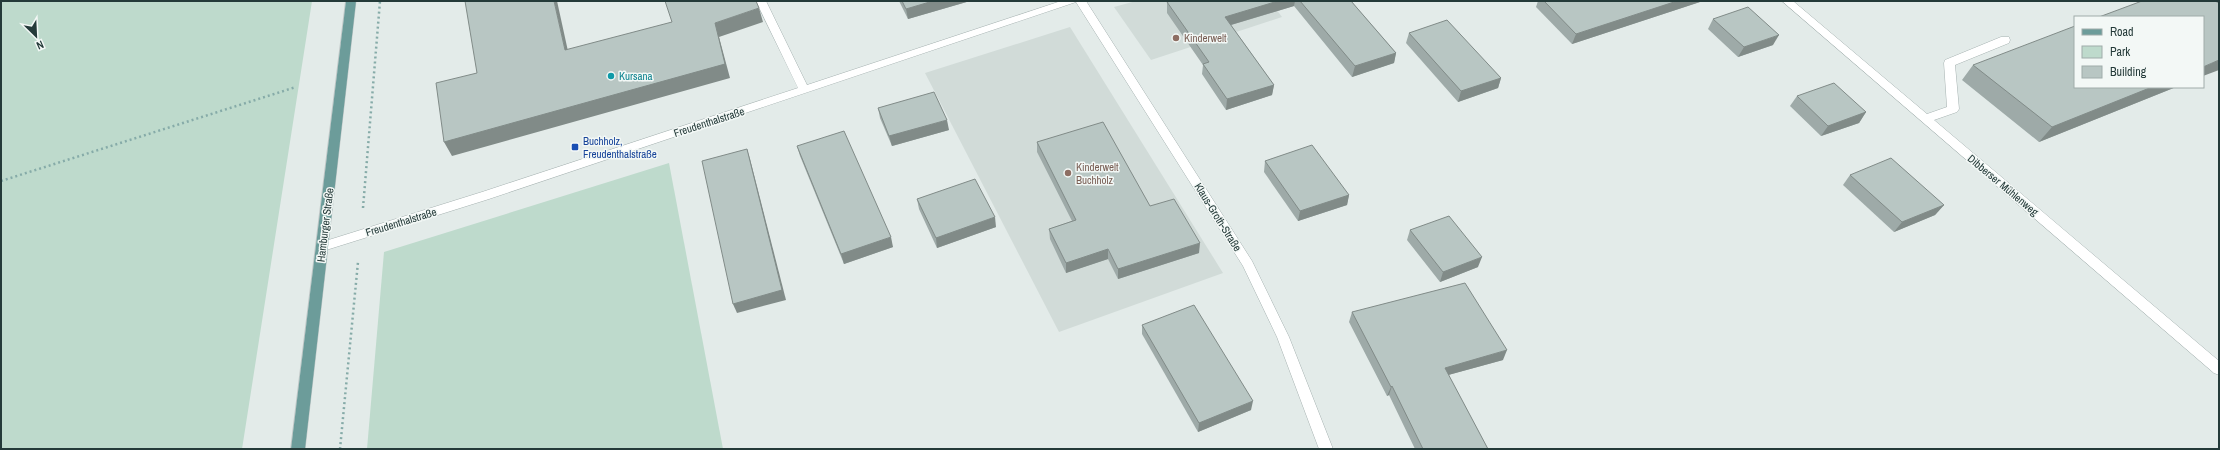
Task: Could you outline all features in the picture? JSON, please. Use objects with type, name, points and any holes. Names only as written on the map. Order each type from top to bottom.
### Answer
[{"type":"main road","name":"Hamburger Straße","points":[[298,449],[351,1]]},
{"type":"street","points":[[761,1],[804,90]]},
{"type":"street","name":"Freudenthalstraße","points":[[323,246],[486,196],[1072,1]]},
{"type":"street","name":"Klaus-Groth-Straße","points":[[1081,1],[1248,264],[1283,337],[1326,449]]},
{"type":"street","name":"Dibberser Mühlenweg","points":[[1786,1],[2219,369]]},
{"type":"street","points":[[1926,119],[1953,109],[1949,63],[2005,40]]},
{"type":"path","points":[[1,180],[296,87]]},
{"type":"shaded area","name":"Kinderwelt","points":[[1136,1],[1270,1],[1282,17],[1151,60],[1114,7]]},
{"type":"shaded area","name":"Kinderwelt Buchholz","points":[[1070,27],[1223,273],[1059,332],[925,73]]},
{"type":"green space","points":[[1,1],[312,1],[242,449],[1,449]]},
{"type":"green space","points":[[669,163],[723,449],[367,449],[384,252]]},
{"type":"building","name":"Kursana","points":[[465,1],[554,1],[565,50],[672,22],[665,1],[756,1],[759,8],[715,23],[725,64],[444,142],[436,83],[477,73]]},
{"type":"building","points":[[902,1],[933,1],[906,9]]},
{"type":"building","points":[[1278,1],[1225,17],[1274,85],[1227,99],[1203,64],[1209,62],[1167,2]]},
{"type":"building","points":[[1300,1],[1351,1],[1396,53],[1355,66]]},
{"type":"building","points":[[1544,1],[1677,1],[1576,34]]},
{"type":"building","points":[[2142,1],[2215,1],[2219,3],[2219,60],[2204,67],[2204,16],[2102,16]]},
{"type":"building","points":[[1748,7],[1779,35],[1744,47],[1713,19]]},
{"type":"building","points":[[1447,20],[1501,78],[1461,91],[1409,33]]},
{"type":"building","points":[[2074,26],[2074,88],[2150,88],[2052,127],[1973,65]]},
{"type":"building","points":[[1834,83],[1866,112],[1828,126],[1797,96]]},
{"type":"building","points":[[934,92],[947,120],[889,136],[878,108]]},
{"type":"building","points":[[1103,122],[1150,206],[1174,199],[1200,243],[1118,269],[1108,249],[1066,263],[1049,229],[1076,220],[1037,142]]},
{"type":"building","points":[[844,131],[891,237],[841,254],[797,146]]},
{"type":"building","points":[[1312,145],[1349,195],[1300,211],[1265,161]]},
{"type":"building","points":[[747,149],[782,290],[733,304],[702,161]]},
{"type":"building","points":[[1891,158],[1944,205],[1902,222],[1850,175]]},
{"type":"building","points":[[975,179],[995,217],[936,238],[917,199]]},
{"type":"building","points":[[1449,216],[1482,257],[1443,272],[1410,230]]},
{"type":"building","points":[[1465,283],[1507,350],[1445,368],[1488,449],[1423,449],[1392,386],[1391,387],[1352,312]]},
{"type":"building","points":[[1194,305],[1253,401],[1199,423],[1142,325]]},
{"type":"place","name":"Kinderwelt","points":[[1176,38]]},
{"type":"place","name":"Kursana","points":[[611,76]]},
{"type":"place","name":"Buchholz, Freudenthalstraße","points":[[575,147]]},
{"type":"place","name":"Kinderwelt Buchholz","points":[[1068,173]]}]
